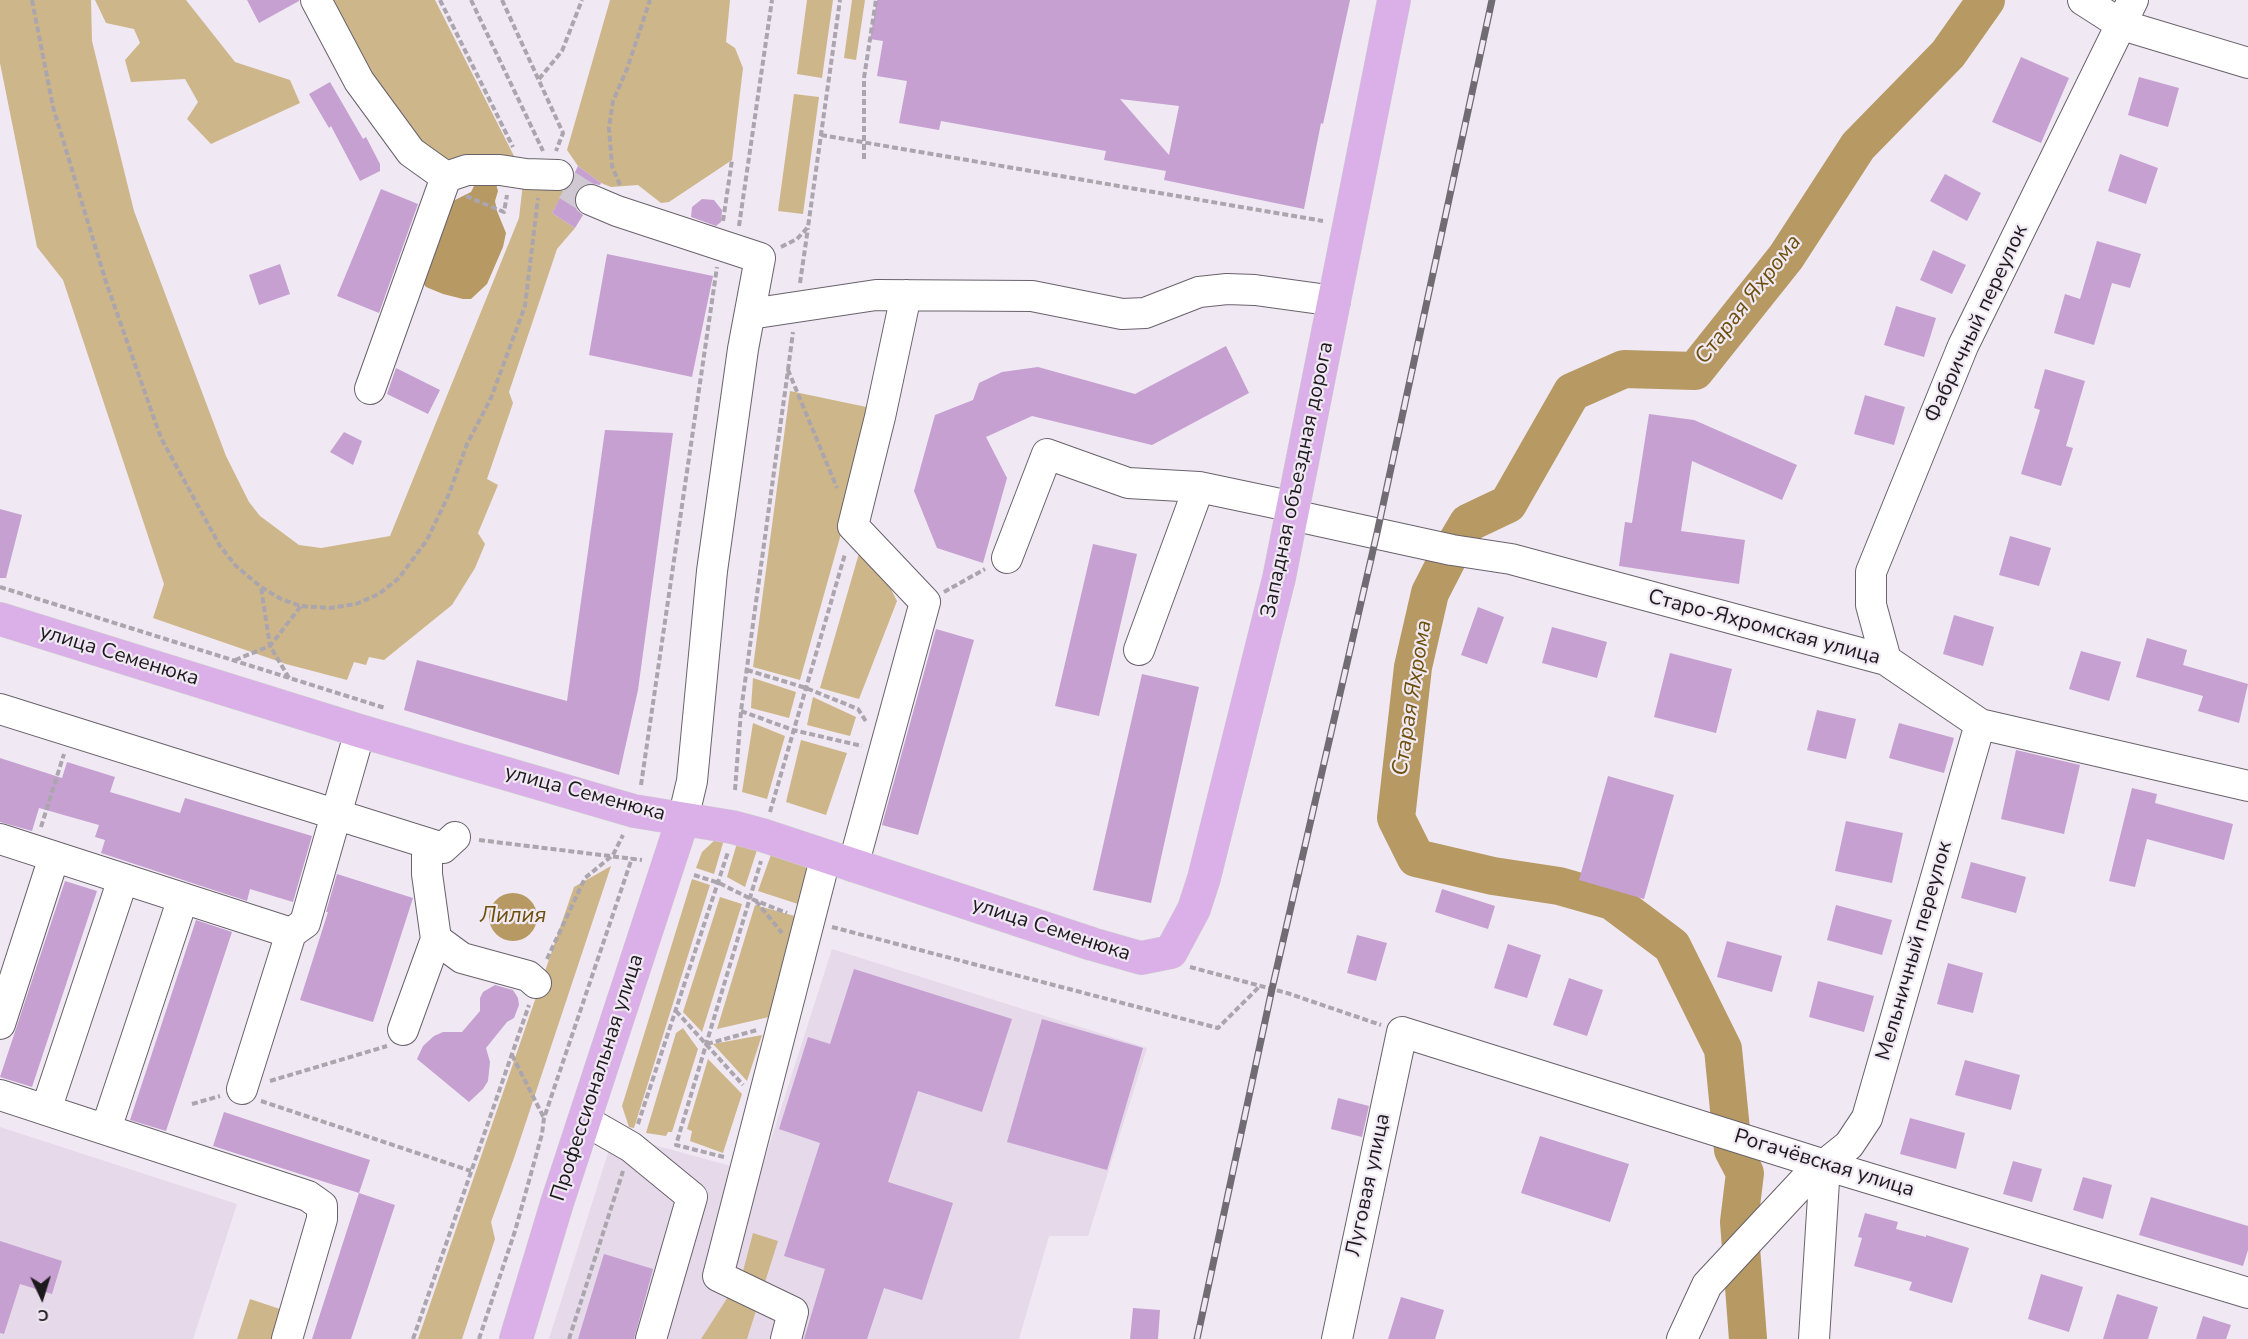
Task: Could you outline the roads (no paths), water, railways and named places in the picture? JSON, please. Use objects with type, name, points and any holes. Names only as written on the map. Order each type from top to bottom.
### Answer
[{"type":"main road","name":"Западная объездная дорога","points":[[1178,958],[1204,878],[1279,578],[1394,0]]},
{"type":"main road","name":"улица Семенюка","points":[[0,619],[360,731],[634,811],[732,827],[762,845],[840,862],[1092,944],[1141,958],[1178,958]]},
{"type":"main road","name":"Профессиональная улица","points":[[518,1339],[557,1203],[683,819]]},
{"type":"street","points":[[316,0],[359,81],[411,152],[454,186]]},
{"type":"street","points":[[2083,0],[2127,12],[2248,63]]},
{"type":"street","name":"Фабричный переулок","points":[[1887,660],[1871,605],[1871,572],[1963,345],[2127,12]]},
{"type":"street","points":[[370,389],[454,186],[467,170],[500,170],[571,185],[738,251],[750,314],[712,571],[692,781],[683,819]]},
{"type":"street","points":[[750,314],[876,295],[1032,296],[1122,314],[1145,313],[1198,292],[1227,289],[1255,290],[1335,301]]},
{"type":"street","points":[[786,1339],[793,1312],[718,1276],[809,921],[840,862],[885,752],[925,602],[853,525],[880,417],[906,296]]},
{"type":"street","name":"Старо-Яхромская улица","points":[[1007,558],[1047,454],[1128,483],[1199,487],[1452,550],[1511,559],[1887,660],[1980,723],[2248,786]]},
{"type":"street","points":[[1139,650],[1199,487]]},
{"type":"street","points":[[0,709],[335,814],[441,840],[427,874],[436,939],[403,1029]]},
{"type":"street","name":"Мельничный переулок","points":[[1682,1339],[1707,1285],[1804,1182],[1849,1145],[1867,1118],[1980,723]]},
{"type":"street","points":[[237,1090],[291,933],[305,923],[360,731]]},
{"type":"street","points":[[0,839],[291,933]]},
{"type":"street","points":[[0,1024],[44,854]]},
{"type":"street","points":[[46,1110],[123,879]]},
{"type":"street","points":[[106,1129],[183,898]]},
{"type":"street","points":[[436,939],[462,958],[528,976],[536,983]]},
{"type":"street","name":"Рогачёвская улица","points":[[1402,1032],[1825,1165],[2248,1293]]},
{"type":"street","name":"Луговая улица","points":[[1337,1339],[1402,1032]]},
{"type":"street","points":[[0,1095],[308,1196],[322,1206],[322,1219],[286,1339]]},
{"type":"street","points":[[584,1120],[631,1147],[692,1197],[651,1339]]},
{"type":"street","points":[[1814,1339],[1825,1165]]},
{"type":"water","points":[[476,182],[496,184],[497,211],[506,233],[503,247],[487,284],[471,299],[463,299],[426,287],[420,279],[451,202],[471,192]]},
{"type":"water","name":"Лилия","points":[[513,893],[530,900],[537,917],[530,934],[513,941],[496,934],[489,917],[496,900]]},
{"type":"waterway","name":"Старая Яхрома","points":[[1748,1339],[1739,1222],[1745,1173],[1733,1150],[1723,1049],[1672,946],[1612,901],[1559,886],[1493,876],[1416,858],[1396,818],[1413,667],[1430,593],[1452,550],[1468,523],[1508,504],[1572,392],[1624,369],[1695,371],[1786,257],[1858,146],[1948,54],[1986,0]]},
{"type":"tunnel","points":[[567,185],[591,200]]},
{"type":"railway","points":[[1197,1339],[1272,989],[1377,533],[1492,0]]}]
